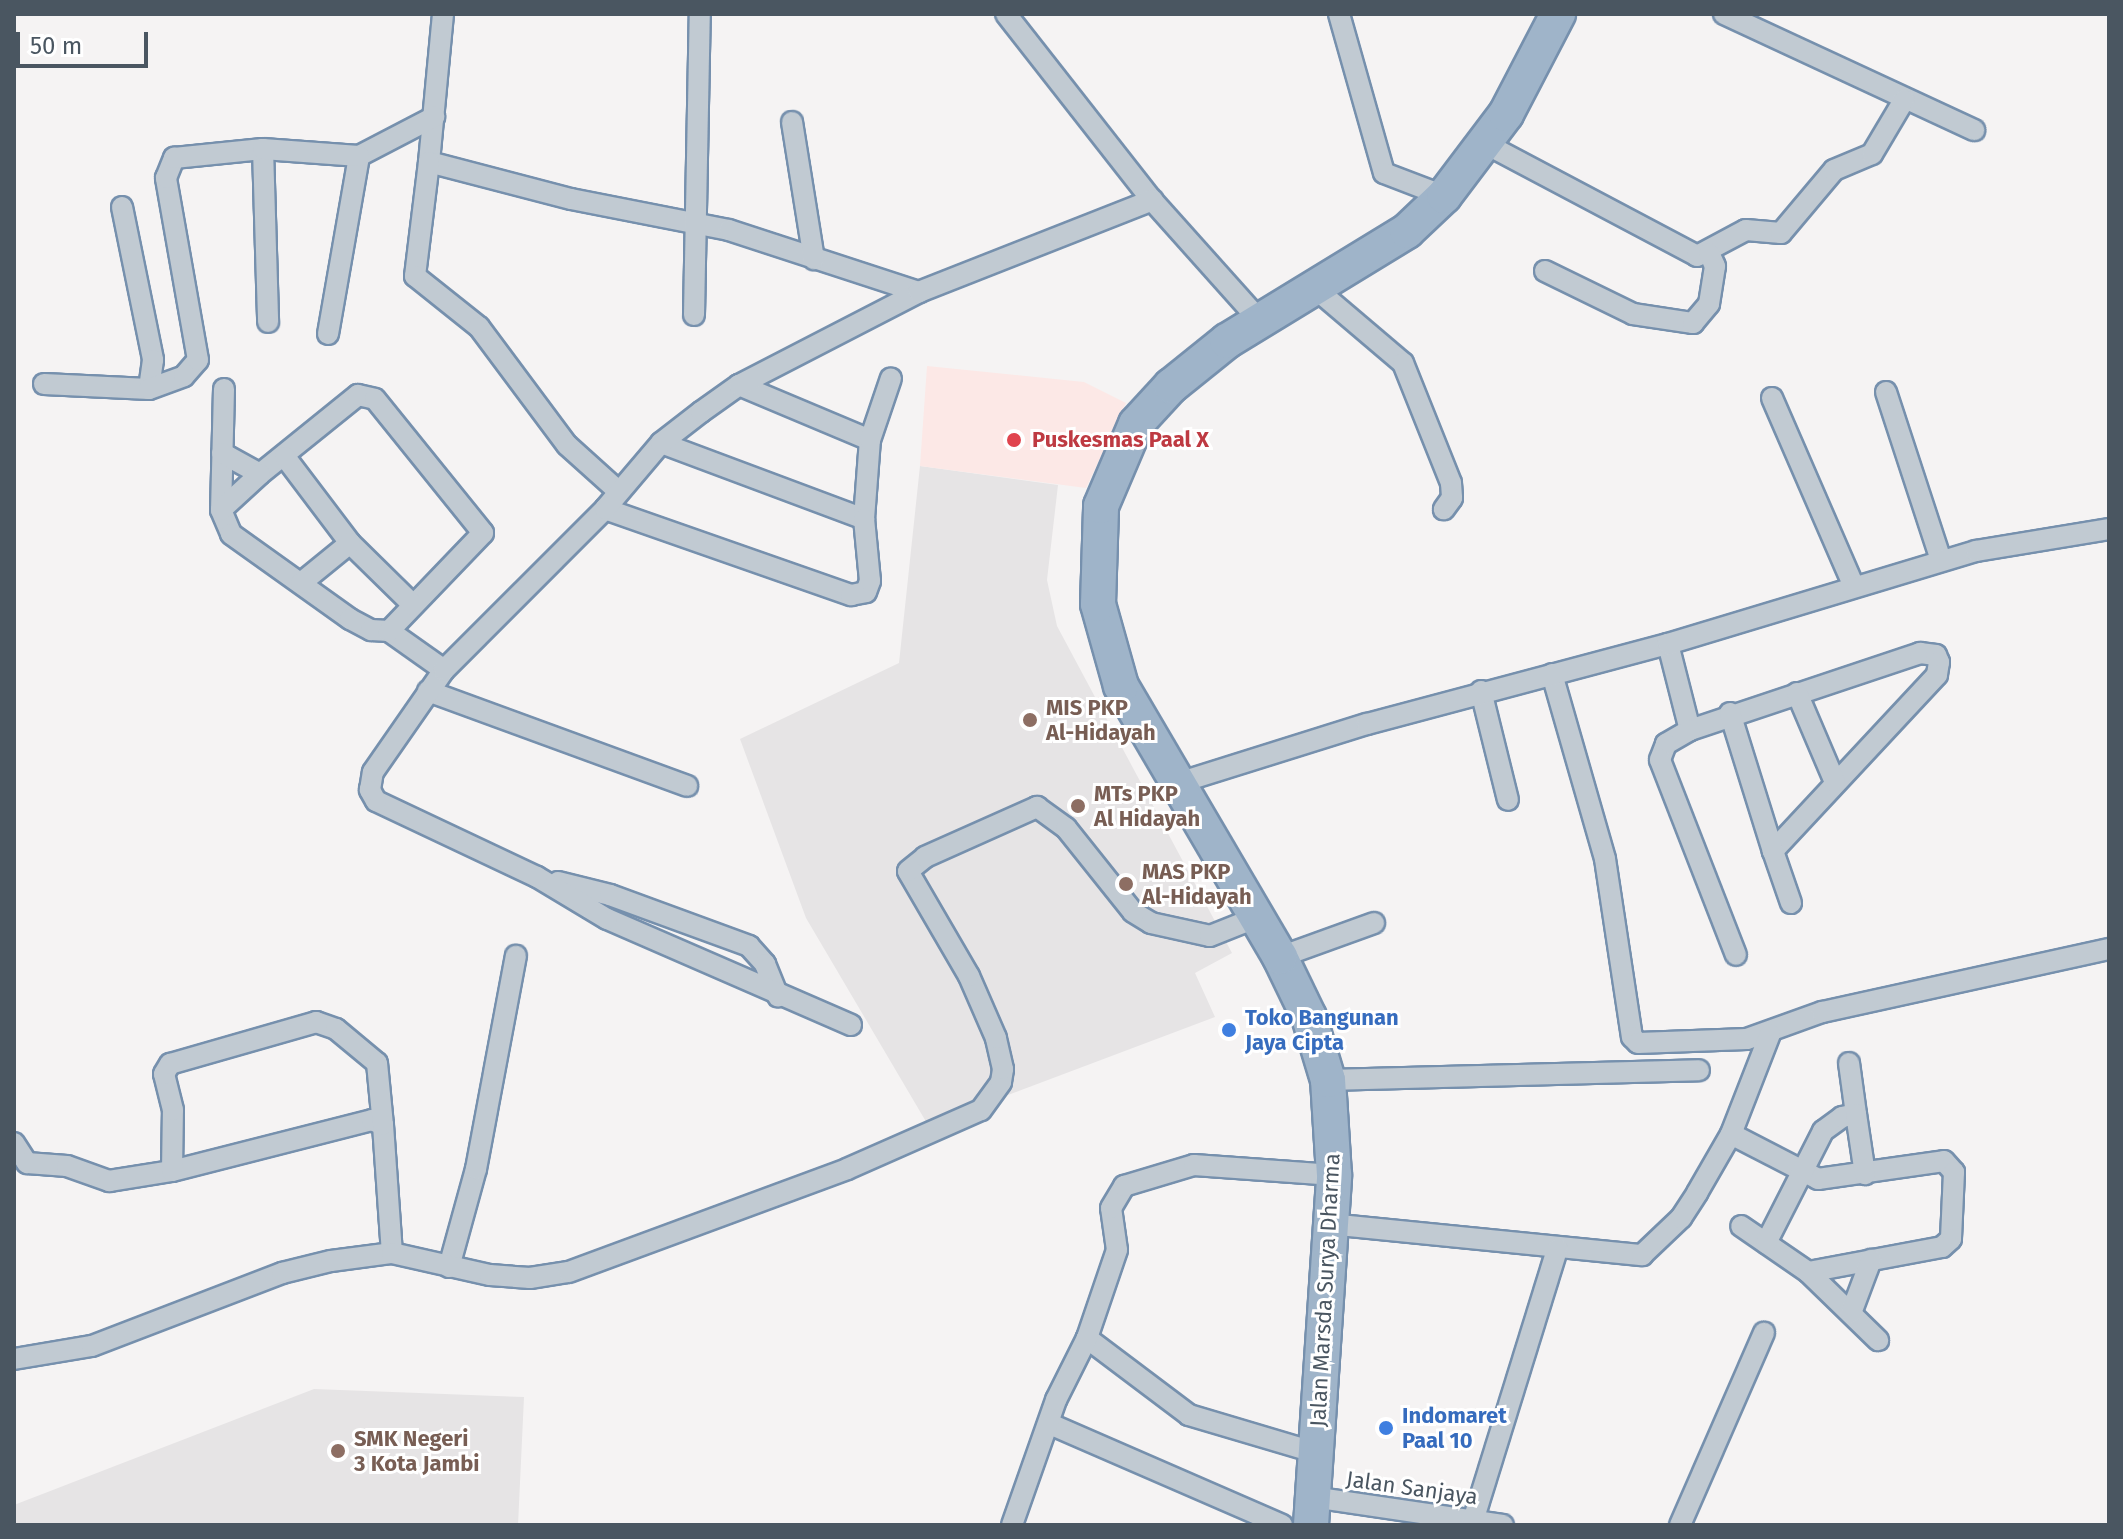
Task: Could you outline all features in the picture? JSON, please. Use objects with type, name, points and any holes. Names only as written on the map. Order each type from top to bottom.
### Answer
[{"type":"highway","name":"Jalan Marsda Surya Dharma","points":[[1312,1511],[1334,1175],[1328,1080],[1309,1017],[1280,957],[1175,784],[1121,686],[1105,640],[1096,559],[1101,506],[1136,424],[1171,386],[1260,321],[1407,231],[1444,196],[1519,93],[1558,14]]},
{"type":"street","points":[[443,14],[415,276],[479,327],[567,445],[618,491]]},
{"type":"street","points":[[694,315],[699,224],[700,14]]},
{"type":"street","points":[[1006,14],[1152,200],[1260,321]]},
{"type":"street","points":[[1339,14],[1384,173],[1444,196]]},
{"type":"street","points":[[1724,14],[1752,20],[1904,100],[1974,130]]},
{"type":"street","points":[[1484,143],[1686,252],[1709,253],[1746,230],[1781,233],[1834,170],[1872,154],[1904,100]]},
{"type":"street","points":[[44,384],[149,389],[184,376],[198,360],[166,178],[168,165],[174,158],[207,152],[263,149],[359,156],[434,117]]},
{"type":"street","points":[[792,122],[814,259]]},
{"type":"street","points":[[263,149],[268,322]]},
{"type":"street","points":[[328,334],[359,156]]},
{"type":"street","points":[[429,162],[571,199],[699,224],[919,292]]},
{"type":"street","points":[[851,1025],[778,996],[607,919],[537,877],[376,801],[370,790],[373,772],[444,670],[605,509],[661,443],[739,385],[919,292],[1152,200]]},
{"type":"street","points":[[122,207],[153,360],[149,389]]},
{"type":"street","points":[[1545,271],[1633,314],[1693,323],[1709,304],[1715,266],[1709,253]]},
{"type":"street","points":[[1316,289],[1403,363],[1451,483],[1452,498],[1444,509]]},
{"type":"street","points":[[605,509],[851,595],[866,592],[870,581],[864,519],[870,440],[891,378]]},
{"type":"street","points":[[739,385],[870,440]]},
{"type":"street","points":[[224,389],[221,510],[231,534],[350,619],[371,630],[389,631],[444,670]]},
{"type":"street","points":[[1886,392],[1941,560]]},
{"type":"street","points":[[221,510],[260,474],[285,457],[358,395],[375,399],[482,527],[481,537],[389,631]]},
{"type":"street","points":[[1772,398],[1854,587]]},
{"type":"street","points":[[661,443],[864,519]]},
{"type":"street","points":[[222,453],[260,474]]},
{"type":"street","points":[[285,457],[350,543],[413,605]]},
{"type":"street","points":[[1175,784],[1481,691],[1668,644],[1941,560],[2109,529]]},
{"type":"street","points":[[301,583],[350,543]]},
{"type":"street","points":[[1668,644],[1690,730]]},
{"type":"street","points":[[1736,955],[1660,760],[1666,744],[1730,713],[1920,653],[1936,655],[1939,662],[1937,675],[1773,851]]},
{"type":"street","points":[[1552,674],[1605,859],[1632,1037],[1644,1043],[1770,1034],[1822,1012],[2109,949]]},
{"type":"street","points":[[428,691],[687,786]]},
{"type":"street","points":[[1481,691],[1508,800]]},
{"type":"street","points":[[1797,693],[1835,782]]},
{"type":"street","points":[[1730,713],[1791,903]]},
{"type":"street","points":[[14,1359],[92,1346],[282,1273],[392,1253],[449,1267],[530,1278],[569,1272],[847,1169],[981,1110],[1001,1082],[1003,1069],[996,1038],[969,976],[908,871],[925,857],[1037,807],[1066,828],[1133,912],[1151,923],[1210,936],[1255,918]]},
{"type":"street","points":[[537,877],[610,895],[749,946],[765,964],[778,996]]},
{"type":"street","points":[[1280,957],[1374,923]]},
{"type":"street","points":[[449,1267],[476,1169],[516,956]]},
{"type":"street","points":[[172,1171],[173,1110],[164,1074],[170,1064],[316,1022],[336,1029],[377,1063],[392,1253]]},
{"type":"street","points":[[1329,1224],[1634,1256],[1650,1251],[1681,1218],[1731,1134],[1770,1034]]},
{"type":"street","points":[[1849,1063],[1865,1174]]},
{"type":"street","points":[[1328,1080],[1699,1070]]},
{"type":"street","points":[[1766,1243],[1823,1131],[1842,1117],[1856,1114]]},
{"type":"street","points":[[17,1155],[67,1166],[109,1181],[172,1171],[362,1121],[383,1125]]},
{"type":"street","points":[[1731,1134],[1823,1180],[1944,1161],[1954,1172],[1949,1244],[1808,1272]]},
{"type":"street","points":[[1012,1525],[1056,1400],[1087,1338],[1117,1250],[1111,1208],[1124,1186],[1194,1165],[1334,1175]]},
{"type":"street","points":[[1741,1226],[1808,1272],[1878,1340]]},
{"type":"street","points":[[1473,1521],[1557,1249]]},
{"type":"street","points":[[1851,1313],[1871,1260]]},
{"type":"street","points":[[1680,1525],[1764,1333]]},
{"type":"street","points":[[1087,1338],[1189,1415],[1317,1453]]},
{"type":"street","points":[[1050,1424],[1282,1525]]},
{"type":"street","name":"Jalan Sanjaya","points":[[1312,1511],[1503,1525]]},
{"type":"shaded area","name":"Puskesmas Paal X","points":[[927,366],[1084,382],[1126,403],[1086,488],[920,466]]},
{"type":"shaded area","points":[[920,466],[1058,485],[1047,580],[1057,626],[1232,953],[1195,973],[1215,1017],[928,1125],[806,918],[740,739],[899,663]]},
{"type":"shaded area","name":"SMK Negeri 3 Kota Jambi","points":[[314,1389],[524,1397],[518,1525],[14,1525],[14,1505]]},
{"type":"place","name":"Puskesmas Paal X","points":[[1014,440]]},
{"type":"place","name":"MIS PKP Al-Hidayah","points":[[1030,720]]},
{"type":"place","name":"MTs PKP Al Hidayah","points":[[1078,806]]},
{"type":"place","name":"MAS PKP Al-Hidayah","points":[[1126,884]]},
{"type":"place","name":"Toko Bangunan Jaya Cipta","points":[[1229,1030]]},
{"type":"place","name":"Indomaret Paal 10","points":[[1386,1428]]},
{"type":"place","name":"SMK Negeri 3 Kota Jambi","points":[[338,1451]]}]
